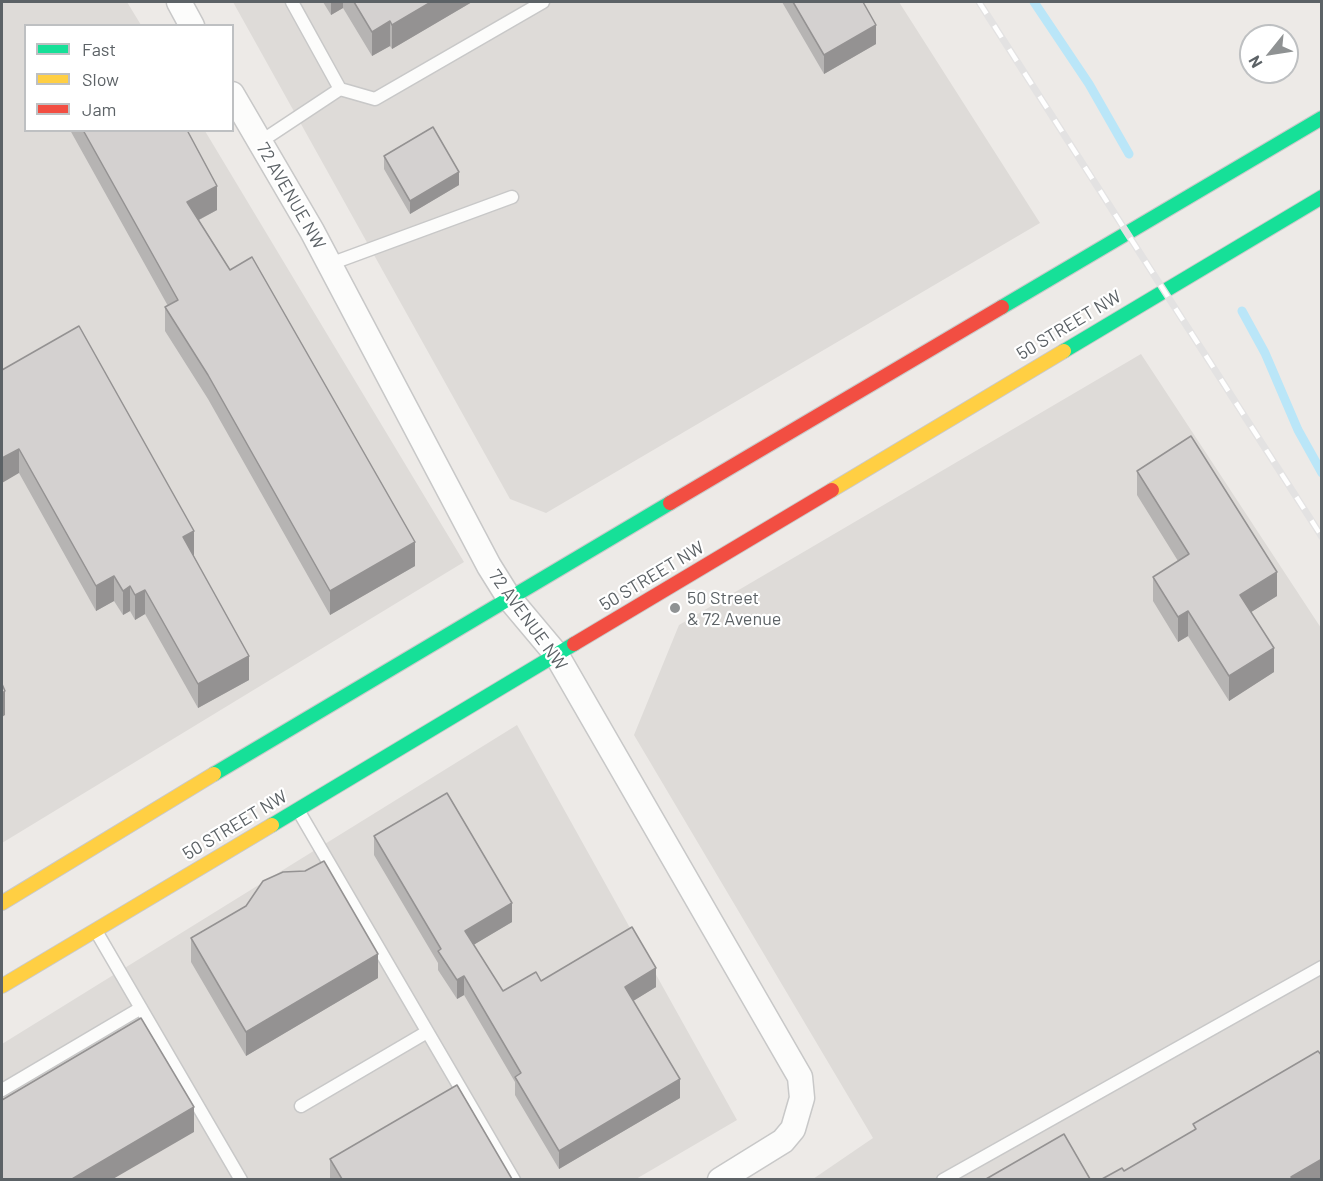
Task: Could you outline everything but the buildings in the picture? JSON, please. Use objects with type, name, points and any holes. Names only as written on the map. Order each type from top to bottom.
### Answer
[{"type":"main road","points":[[2,903],[509,598],[1322,118]]},
{"type":"main road","name":"50 STREET NW","points":[[2,986],[1322,197]]},
{"type":"street","points":[[178,2],[191,24]]},
{"type":"street","name":"72 AVENUE NW","points":[[234,97],[330,264],[489,566],[509,598],[556,654],[800,1077],[802,1098],[800,1112],[783,1141],[720,1179]]},
{"type":"lane","points":[[292,2],[340,89],[375,99],[543,2]]},
{"type":"lane","points":[[260,142],[340,89]]},
{"type":"lane","points":[[330,264],[512,196]]},
{"type":"lane","points":[[297,808],[514,1179]]},
{"type":"lane","points":[[95,930],[240,1179]]},
{"type":"lane","points":[[943,1179],[1322,967]]},
{"type":"lane","points":[[2,1090],[141,1008]]},
{"type":"lane","points":[[301,1106],[428,1032]]},
{"type":"shaded area","points":[[2,2],[127,2],[140,24],[24,24],[24,132],[206,132],[464,562],[2,843]]},
{"type":"shaded area","points":[[233,2],[899,2],[1040,223],[546,513],[510,499]]},
{"type":"shaded area","points":[[1141,354],[1321,628],[1321,1179],[813,1179],[873,1138],[634,735],[679,625]]},
{"type":"shaded area","points":[[517,725],[737,1120],[636,1179],[2,1180],[2,1044]]},
{"type":"waterway","points":[[1034,2],[1089,84],[1129,154]]},
{"type":"waterway","points":[[1242,311],[1265,353],[1298,430],[1322,473]]},
{"type":"railway","points":[[979,2],[1322,537]]},
{"type":"traffic: fast","points":[[1002,307],[1322,118]]},
{"type":"traffic: fast","points":[[1064,351],[1322,197]]},
{"type":"traffic: fast","points":[[214,774],[670,503]]},
{"type":"traffic: fast","points":[[272,825],[574,644]]},
{"type":"traffic: slow","points":[[832,490],[1064,351]]},
{"type":"traffic: slow","points":[[2,903],[214,774]]},
{"type":"traffic: slow","points":[[2,986],[272,825]]},
{"type":"traffic: jam","points":[[670,503],[1002,307]]},
{"type":"traffic: jam","points":[[574,644],[832,490]]},
{"type":"place","name":"50 Street & 72 Avenue","points":[[675,608]]}]
